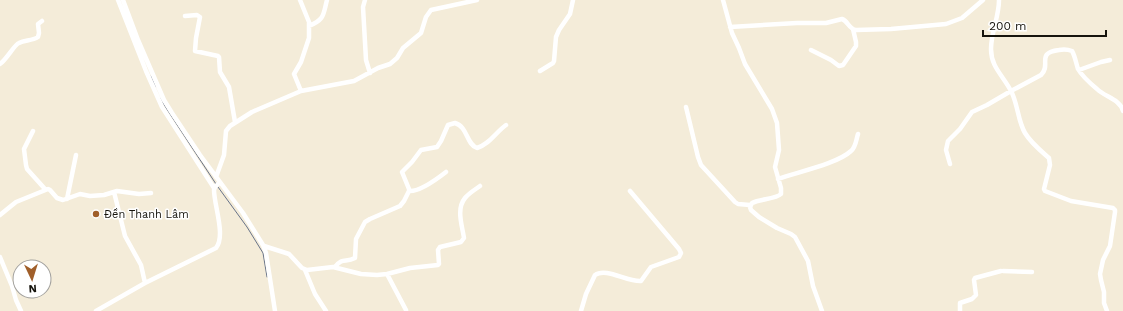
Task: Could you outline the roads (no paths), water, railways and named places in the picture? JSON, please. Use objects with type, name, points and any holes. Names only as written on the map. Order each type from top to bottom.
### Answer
[{"type":"street","points":[[118,0],[162,107],[215,188]]},
{"type":"street","points":[[123,0],[138,40],[164,100],[220,183],[243,213],[264,246],[275,311]]},
{"type":"street","points":[[300,0],[309,26],[309,41],[301,62],[294,74],[301,91]]},
{"type":"street","points":[[309,26],[321,20],[327,0]]},
{"type":"street","points":[[365,0],[363,7],[366,60],[370,73]]},
{"type":"street","points":[[216,176],[224,155],[226,131],[235,122],[252,112],[301,91],[350,82],[380,67],[394,62],[403,48],[421,33],[426,17],[431,10],[477,0]]},
{"type":"street","points":[[540,71],[554,61],[556,36],[570,14],[573,0]]},
{"type":"street","points":[[686,107],[701,165],[735,202],[738,204],[750,205],[758,200],[780,196],[782,191],[775,166],[779,150],[777,123],[772,109],[746,67],[730,27],[724,0]]},
{"type":"street","points":[[853,29],[891,29],[946,24],[962,18],[983,0]]},
{"type":"street","points":[[999,0],[998,13],[991,40],[991,56],[996,69],[1011,91],[1020,122],[1025,133],[1028,138],[1049,158],[1050,165],[1044,187],[1045,191],[1071,201],[1113,208],[1115,210],[1110,246],[1103,260],[1100,274],[1104,292],[1104,303],[1107,311]]},
{"type":"street","points":[[186,16],[197,15],[200,17],[195,51],[219,57],[220,72],[229,87],[235,122]]},
{"type":"street","points":[[730,27],[797,23],[826,23],[842,19],[853,29],[856,46],[844,66],[839,66],[812,50]]},
{"type":"street","points":[[0,64],[8,57],[17,44],[38,37],[38,24],[42,21]]},
{"type":"street","points":[[950,164],[946,150],[948,141],[960,129],[969,115],[1043,73],[1046,55],[1052,51],[1066,49],[1072,51],[1079,70],[1100,92],[1121,105],[1123,111]]},
{"type":"street","points":[[1079,70],[1110,60]]},
{"type":"street","points":[[336,267],[342,260],[353,260],[355,258],[356,239],[367,220],[400,206],[404,201],[409,192],[402,172],[421,150],[433,148],[440,144],[448,125],[455,123],[462,127],[473,146],[477,148],[493,139],[506,125]]},
{"type":"street","points":[[33,131],[24,149],[27,169],[45,189],[50,190],[59,199],[67,199],[80,194],[90,196],[104,195],[114,192],[150,193]]},
{"type":"street","points":[[778,179],[840,158],[853,149],[858,134]]},
{"type":"street","points":[[67,199],[76,155]]},
{"type":"street","points":[[409,192],[413,192],[425,186],[446,172]]},
{"type":"street","points":[[96,311],[145,283],[216,248],[218,245],[220,231],[214,192],[215,188],[220,183]]},
{"type":"street","points":[[305,270],[336,267],[369,275],[387,274],[410,268],[438,265],[438,250],[440,246],[461,242],[463,240],[464,238],[460,218],[461,206],[465,197],[480,186]]},
{"type":"street","points":[[0,215],[16,202],[45,189]]},
{"type":"street","points":[[114,192],[125,236],[141,265],[145,283]]},
{"type":"street","points":[[581,311],[586,294],[597,274],[601,273],[616,275],[632,281],[640,281],[651,267],[681,255],[679,249],[630,192]]},
{"type":"street","points":[[750,205],[751,210],[759,217],[795,237],[808,261],[813,286],[822,311]]},
{"type":"street","points":[[264,246],[289,254],[305,270],[314,294],[326,311]]},
{"type":"street","points":[[0,257],[21,311]]},
{"type":"street","points":[[960,311],[960,303],[972,299],[976,295],[975,278],[1002,271],[1032,272]]},
{"type":"street","points":[[387,274],[406,310]]},
{"type":"waterway","points":[[151,76],[156,87]]},
{"type":"waterway","points":[[160,98],[216,184]]},
{"type":"waterway","points":[[218,187],[247,227],[263,253],[267,277]]},
{"type":"place","name":"Đền Thanh Lâm","points":[[96,214]]}]
